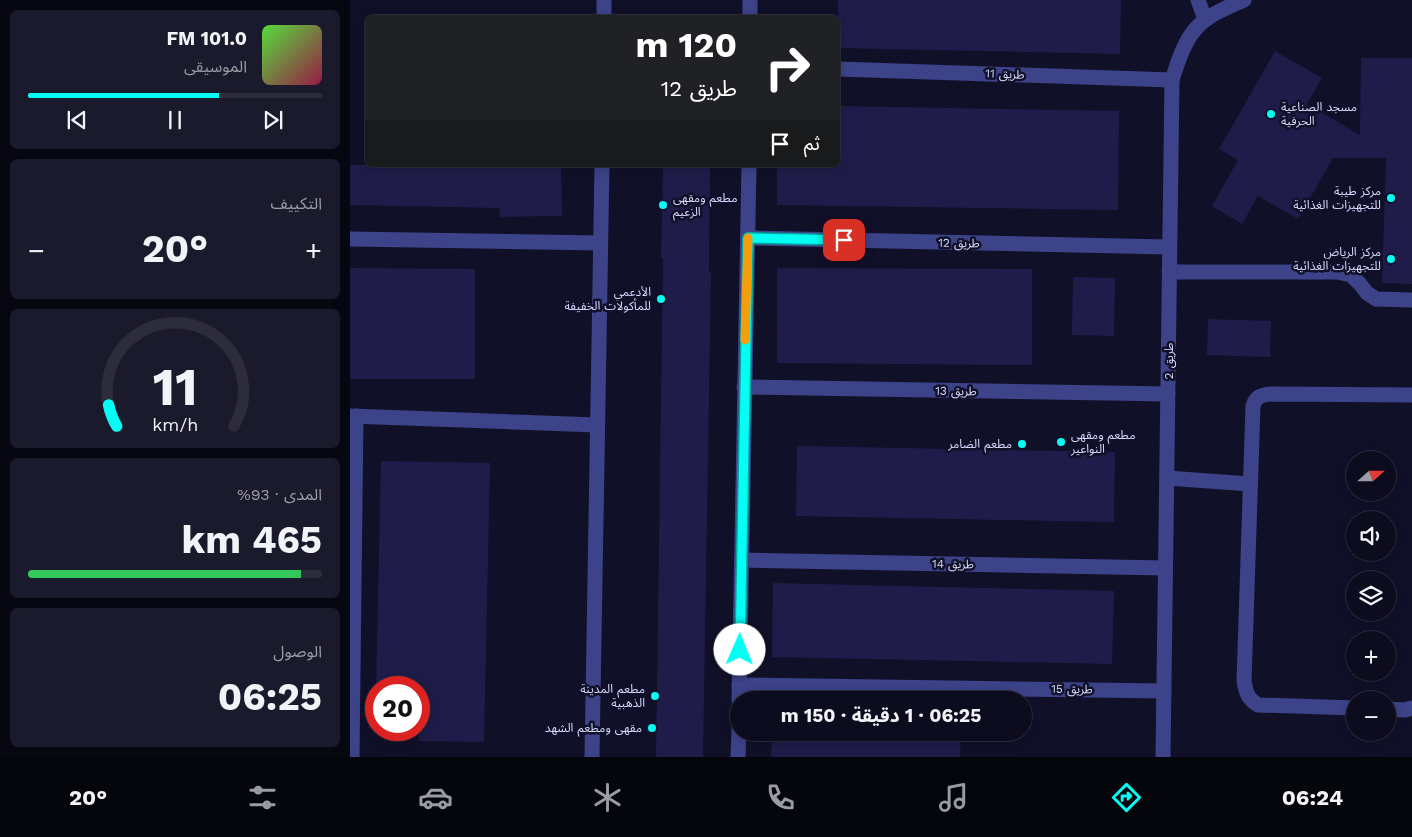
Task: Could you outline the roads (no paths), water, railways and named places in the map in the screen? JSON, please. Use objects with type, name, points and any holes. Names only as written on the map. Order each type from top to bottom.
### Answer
[{"type":"street","points":[[604,0],[604,15]]},
{"type":"street","points":[[750,0],[750,15]]},
{"type":"street","points":[[1198,0],[1205,19]]},
{"type":"street","name":"طريق 2","points":[[1164,757],[1172,80],[1178,60],[1190,35],[1205,19],[1244,0]]},
{"type":"street","name":"طريق 11","points":[[840,69],[1172,80]]},
{"type":"street","points":[[592,757],[602,167]]},
{"type":"street","points":[[739,691],[749,167]]},
{"type":"street","name":"طريق 12","points":[[748,238],[1169,247]]},
{"type":"street","points":[[350,239],[600,243]]},
{"type":"street","points":[[1169,272],[1337,272],[1351,275],[1367,293],[1376,299],[1412,300]]},
{"type":"street","name":"طريق 13","points":[[744,387],[1168,394]]},
{"type":"street","points":[[1346,708],[1258,706],[1251,701],[1246,692],[1244,682],[1253,406],[1255,399],[1260,395],[1272,394],[1412,394]]},
{"type":"street","points":[[352,757],[353,416],[598,425]]},
{"type":"street","points":[[1167,478],[1250,484]]},
{"type":"street","name":"طريق 14","points":[[742,560],[1165,568]]},
{"type":"street","name":"طريق 15","points":[[1022,691],[1164,690]]},
{"type":"street","points":[[1396,709],[1412,708]]},
{"type":"street","points":[[738,757],[739,741]]},
{"type":"place","name":"مسجد الصناعية الحرفية","points":[[1271,114]]},
{"type":"place","name":"مركز طيبة للتجهيزات الغذائية","points":[[1391,198]]},
{"type":"place","name":"مطعم ومقهى الزعيم","points":[[663,205]]},
{"type":"place","name":"مركز الرياض للتجهيزات الغذائية","points":[[1391,259]]},
{"type":"place","name":"الأدعمي للمأكولات الخفيفة","points":[[661,299]]},
{"type":"place","name":"مطعم ومقهى النواعير","points":[[1061,442]]},
{"type":"place","name":"مطعم الضامر","points":[[1022,444]]},
{"type":"place","name":"مطعم المدينة الذهبية","points":[[655,696]]},
{"type":"place","name":"مقهى ومطعم الشهد","points":[[652,728]]}]
